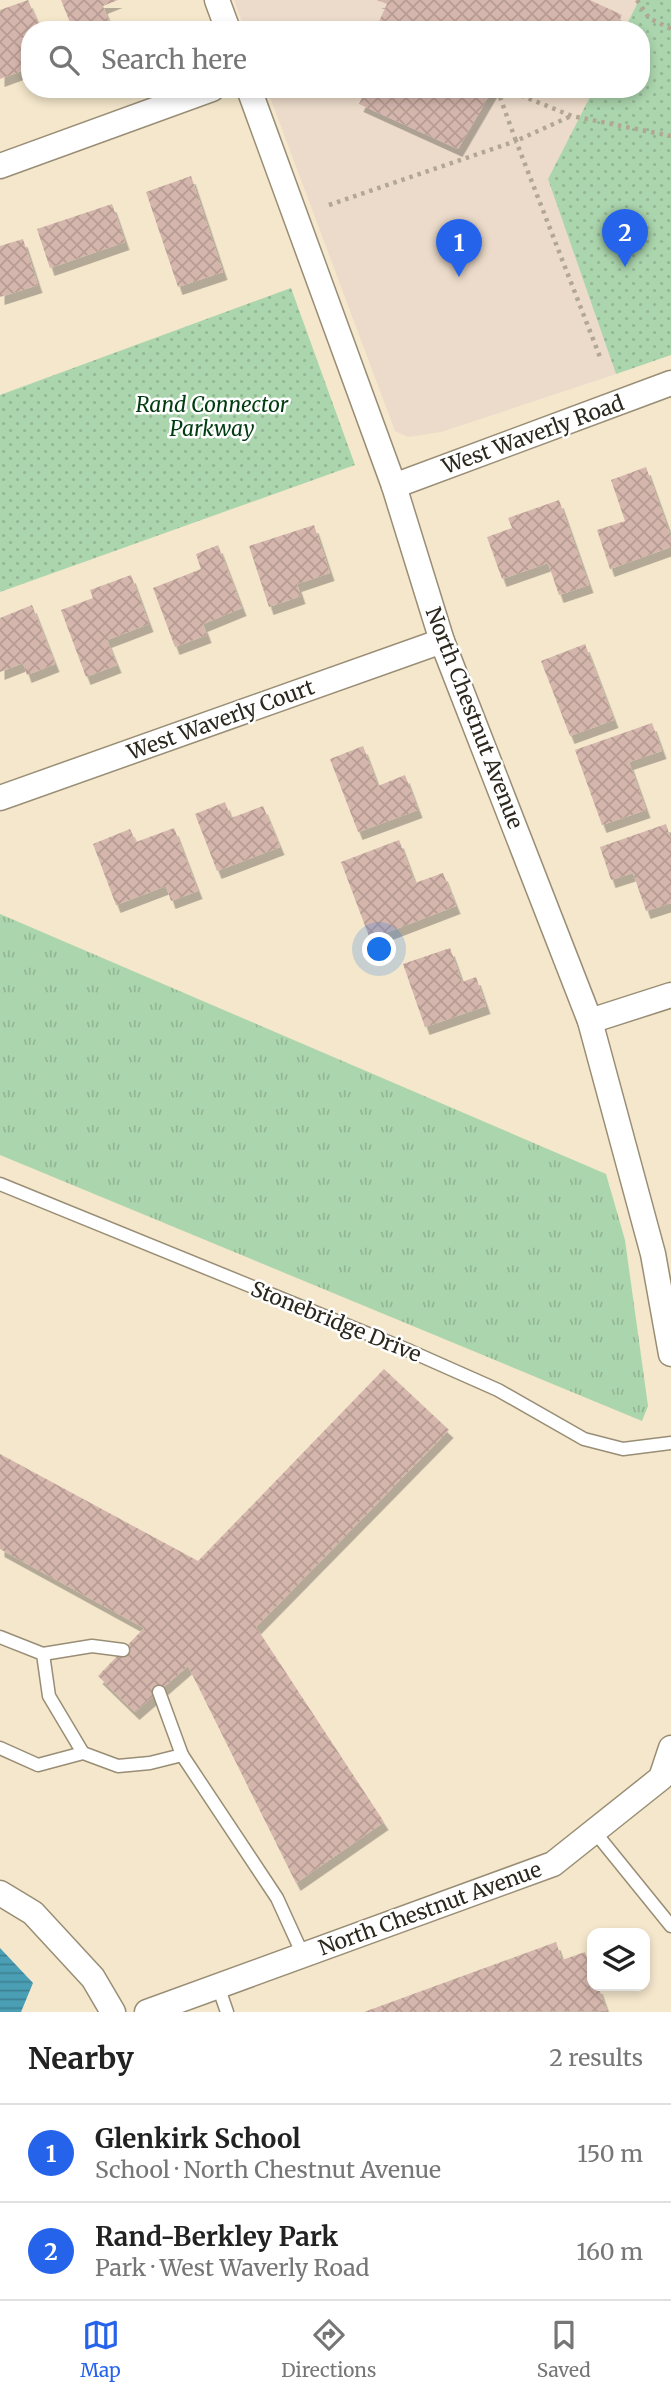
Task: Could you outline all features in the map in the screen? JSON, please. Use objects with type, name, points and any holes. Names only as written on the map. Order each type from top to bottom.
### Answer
[{"type":"street","points":[[217,0],[225,21]]},
{"type":"street","points":[[0,166],[187,98]]},
{"type":"street","name":"North Chestnut Avenue","points":[[252,98],[394,486],[443,641],[590,1021],[653,1254],[671,1354]]},
{"type":"street","name":"West Waverly Road","points":[[394,486],[671,383]]},
{"type":"street","name":"West Waverly Court","points":[[0,798],[443,641]]},
{"type":"street","points":[[590,1021],[671,995]]},
{"type":"street","name":"North Chestnut Avenue","points":[[147,2012],[553,1864],[661,1778],[671,1748]]},
{"type":"street","points":[[0,1893],[33,1913],[93,1978],[113,2012]]},
{"type":"lane","name":"Stonebridge Drive","points":[[0,1184],[410,1351],[498,1390],[584,1439],[622,1449],[671,1443]]},
{"type":"lane","points":[[0,1637],[43,1654],[92,1646],[123,1650]]},
{"type":"lane","points":[[43,1654],[49,1696],[83,1753]]},
{"type":"lane","points":[[159,1692],[183,1755],[277,1898],[303,1955]]},
{"type":"lane","points":[[0,1748],[38,1765],[83,1753],[118,1766],[150,1763],[183,1755]]},
{"type":"lane","points":[[594,1831],[671,1926]]},
{"type":"lane","points":[[218,1986],[227,2012]]},
{"type":"path","points":[[637,0],[649,18],[671,29]]},
{"type":"path","points":[[500,98],[600,357]]},
{"type":"path","points":[[527,98],[572,116],[671,136]]},
{"type":"path","points":[[329,205],[516,141],[572,116]]},
{"type":"shaded area","points":[[234,0],[639,0],[628,21],[242,21]]},
{"type":"shaded area","points":[[270,98],[589,98],[548,179],[616,374],[441,432],[408,437],[395,431]]},
{"type":"green space","points":[[639,0],[671,0],[671,355],[616,374],[548,179],[589,98],[650,98],[650,21],[628,21]]},
{"type":"green space","name":"Rand Connector Parkway","points":[[291,288],[355,465],[0,592],[0,395]]},
{"type":"green space","points":[[0,914],[606,1174],[625,1240],[648,1406],[642,1421],[0,1155]]},
{"type":"water","points":[[0,1948],[33,1983],[21,2012],[0,2012]]},
{"type":"building","points":[[28,0],[37,21],[21,21],[21,71],[0,79],[0,10]]},
{"type":"building","points":[[61,0],[118,0],[103,6],[109,21],[69,21]]},
{"type":"building","points":[[377,0],[590,0],[622,15],[619,21],[379,21],[387,4]]},
{"type":"building","points":[[362,98],[488,98],[458,149],[359,104]]},
{"type":"building","points":[[191,176],[223,272],[178,287],[146,192]]},
{"type":"building","points":[[112,204],[125,242],[50,268],[37,229]]},
{"type":"building","points":[[23,239],[38,285],[0,297],[0,246]]},
{"type":"building","points":[[646,467],[671,537],[671,547],[610,569],[597,530],[625,521],[611,480]]},
{"type":"building","points":[[559,500],[589,585],[559,595],[548,563],[502,579],[487,537],[512,528],[508,518]]},
{"type":"building","points":[[314,525],[330,573],[297,584],[301,596],[269,607],[249,546]]},
{"type":"building","points":[[218,545],[242,608],[203,624],[207,635],[175,647],[153,588],[201,569],[196,554]]},
{"type":"building","points":[[131,575],[149,624],[107,640],[117,665],[86,677],[61,610],[93,598],[90,590]]},
{"type":"building","points":[[32,605],[55,664],[27,675],[23,663],[0,672],[0,618]]},
{"type":"building","points":[[585,644],[614,720],[570,736],[541,661]]},
{"type":"building","points":[[652,723],[662,751],[629,762],[646,810],[602,825],[575,750]]},
{"type":"building","points":[[363,746],[378,786],[405,775],[418,810],[358,832],[330,759]]},
{"type":"building","points":[[225,802],[231,818],[263,806],[280,847],[217,871],[195,814]]},
{"type":"building","points":[[666,824],[671,839],[671,903],[646,911],[633,873],[611,880],[600,847]]},
{"type":"building","points":[[174,828],[198,891],[171,901],[166,886],[116,905],[93,844],[130,829],[136,842]]},
{"type":"building","points":[[399,840],[415,883],[443,873],[456,906],[370,939],[341,862]]},
{"type":"building","points":[[450,948],[462,982],[476,977],[486,1006],[425,1027],[403,964]]},
{"type":"building","points":[[384,1369],[449,1430],[256,1627],[384,1822],[296,1883],[188,1666],[135,1712],[98,1676],[144,1628],[0,1549],[0,1454],[198,1561]]},
{"type":"building","points":[[556,1942],[562,1960],[585,1952],[587,1991],[600,1991],[607,2011],[364,2012]]},
{"type":"place","name":"Rand-Berkley Park","points":[[625,267]]},
{"type":"place","name":"Glenkirk School","points":[[459,277]]}]
